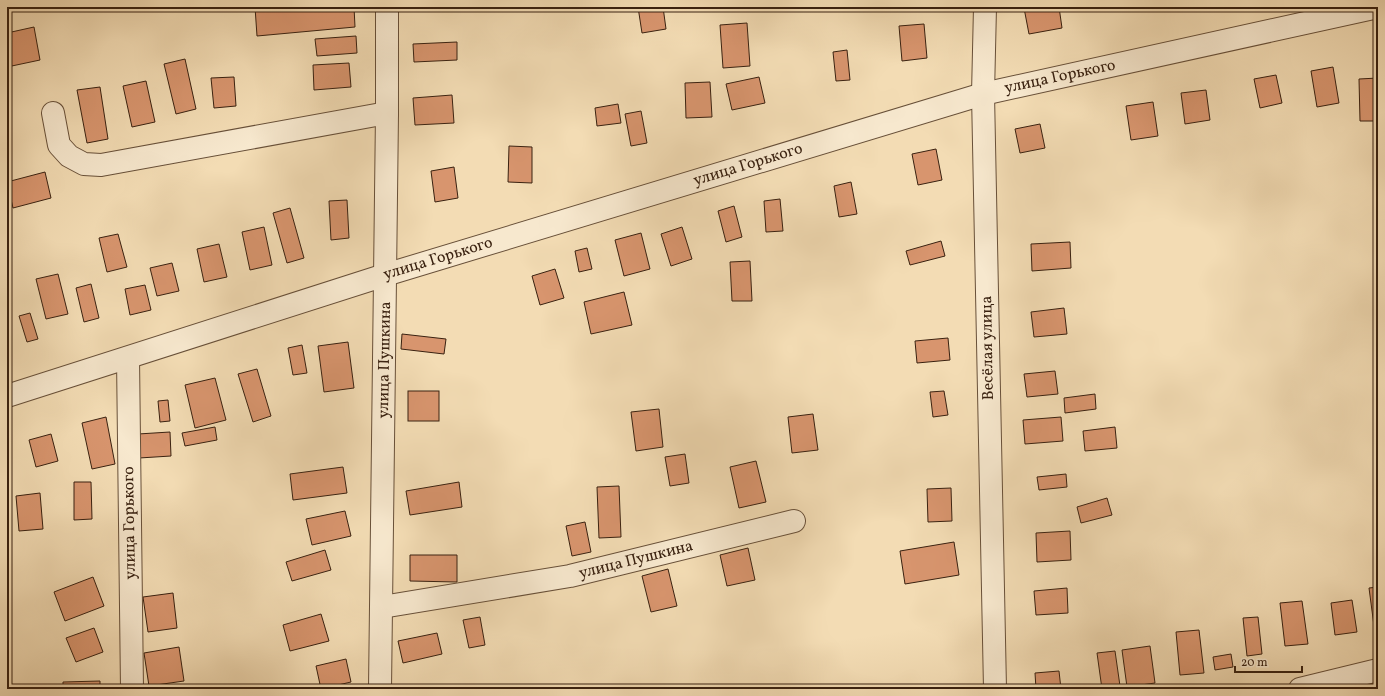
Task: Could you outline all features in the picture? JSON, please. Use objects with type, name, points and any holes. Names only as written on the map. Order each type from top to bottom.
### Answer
[{"type":"street","name":"улица Пушкина","points":[[380,689],[388,113],[387,7]]},
{"type":"street","name":"Весёлая улица","points":[[985,7],[983,94],[995,689]]},
{"type":"street","name":"улица Горького","points":[[7,396],[385,275],[983,94],[1378,7]]},
{"type":"street","points":[[53,113],[59,144],[69,156],[84,164],[101,165],[388,113]]},
{"type":"street","name":"улица Горького","points":[[128,358],[132,689]]},
{"type":"street","name":"улица Пушкина","points":[[382,607],[570,576],[794,521]]},
{"type":"street","points":[[1300,689],[1378,670]]},
{"type":"building","points":[[255,7],[354,7],[355,27],[257,36]]},
{"type":"building","points":[[638,7],[663,7],[666,29],[642,33]]},
{"type":"building","points":[[1059,7],[1062,28],[1029,34],[1024,8]]},
{"type":"building","points":[[747,23],[750,66],[723,68],[720,25]]},
{"type":"building","points":[[924,24],[927,58],[902,61],[899,26]]},
{"type":"building","points":[[34,27],[40,60],[7,67],[7,33]]},
{"type":"building","points":[[356,36],[357,53],[317,56],[315,39]]},
{"type":"building","points":[[457,42],[457,60],[414,62],[413,44]]},
{"type":"building","points":[[847,50],[850,80],[836,81],[833,52]]},
{"type":"building","points":[[185,59],[196,109],[176,114],[164,64]]},
{"type":"building","points":[[349,63],[351,87],[314,90],[313,65]]},
{"type":"building","points":[[1333,67],[1339,103],[1317,107],[1311,71]]},
{"type":"building","points":[[1276,75],[1282,103],[1260,108],[1254,79]]},
{"type":"building","points":[[234,77],[236,106],[214,108],[211,78]]},
{"type":"building","points":[[759,77],[765,103],[732,110],[726,84]]},
{"type":"building","points":[[1378,78],[1378,121],[1360,121],[1359,79]]},
{"type":"building","points":[[146,81],[155,122],[132,127],[123,86]]},
{"type":"building","points":[[710,82],[712,117],[686,118],[685,83]]},
{"type":"building","points":[[100,87],[108,139],[87,143],[77,90]]},
{"type":"building","points":[[1206,90],[1210,120],[1185,124],[1181,93]]},
{"type":"building","points":[[452,95],[454,123],[415,125],[413,98]]},
{"type":"building","points":[[1153,102],[1158,136],[1131,140],[1126,106]]},
{"type":"building","points":[[618,104],[621,123],[597,126],[595,108]]},
{"type":"building","points":[[641,111],[647,143],[631,146],[625,114]]},
{"type":"building","points":[[1040,124],[1045,148],[1020,153],[1015,129]]},
{"type":"building","points":[[509,146],[532,147],[532,183],[508,182]]},
{"type":"building","points":[[936,149],[942,180],[918,185],[912,154]]},
{"type":"building","points":[[454,167],[458,198],[435,202],[431,171]]},
{"type":"building","points":[[45,172],[51,198],[13,208],[7,182]]},
{"type":"building","points":[[851,182],[857,214],[839,217],[834,186]]},
{"type":"building","points":[[780,199],[783,231],[766,232],[764,201]]},
{"type":"building","points":[[347,200],[349,238],[331,240],[329,201]]},
{"type":"building","points":[[734,206],[742,237],[726,242],[718,211]]},
{"type":"building","points":[[290,208],[304,258],[287,263],[273,213]]},
{"type":"building","points":[[264,227],[272,265],[250,270],[242,232]]},
{"type":"building","points":[[682,227],[692,259],[671,266],[661,234]]},
{"type":"building","points":[[641,233],[650,269],[624,276],[615,240]]},
{"type":"building","points":[[118,234],[127,267],[107,272],[99,238]]},
{"type":"building","points":[[941,241],[945,256],[910,265],[906,251]]},
{"type":"building","points":[[1070,242],[1071,268],[1032,271],[1031,244]]},
{"type":"building","points":[[219,244],[227,277],[204,282],[197,249]]},
{"type":"building","points":[[587,248],[592,269],[579,272],[575,251]]},
{"type":"building","points":[[750,261],[752,301],[732,301],[730,262]]},
{"type":"building","points":[[172,263],[179,291],[157,296],[150,268]]},
{"type":"building","points":[[555,269],[564,298],[540,305],[532,276]]},
{"type":"building","points":[[58,274],[68,314],[46,319],[36,279]]},
{"type":"building","points":[[91,284],[99,318],[84,322],[76,288]]},
{"type":"building","points":[[145,285],[151,310],[130,315],[125,289]]},
{"type":"building","points":[[624,292],[632,325],[591,334],[584,302]]},
{"type":"building","points":[[1064,308],[1067,334],[1034,337],[1031,312]]},
{"type":"building","points":[[30,313],[38,339],[27,342],[19,316]]},
{"type":"building","points":[[402,334],[446,339],[444,354],[401,349]]},
{"type":"building","points":[[948,338],[950,360],[917,363],[915,341]]},
{"type":"building","points":[[348,342],[354,388],[324,392],[318,346]]},
{"type":"building","points":[[302,345],[307,373],[293,375],[288,348]]},
{"type":"building","points":[[257,369],[271,416],[253,422],[238,374]]},
{"type":"building","points":[[1055,371],[1058,394],[1027,397],[1024,374]]},
{"type":"building","points":[[215,378],[226,420],[195,428],[185,385]]},
{"type":"building","points":[[408,391],[439,391],[439,421],[408,421]]},
{"type":"building","points":[[944,391],[948,415],[933,417],[930,392]]},
{"type":"building","points":[[1095,394],[1096,409],[1065,413],[1064,398]]},
{"type":"building","points":[[168,400],[170,421],[160,422],[158,401]]},
{"type":"building","points":[[659,409],[663,447],[636,451],[631,412]]},
{"type":"building","points":[[813,414],[818,450],[792,453],[788,417]]},
{"type":"building","points":[[106,417],[115,464],[92,469],[82,423]]},
{"type":"building","points":[[1061,417],[1063,441],[1025,444],[1023,420]]},
{"type":"building","points":[[215,427],[217,440],[185,446],[182,433]]},
{"type":"building","points":[[1115,427],[1117,448],[1085,451],[1083,431]]},
{"type":"building","points":[[170,432],[171,456],[139,458],[138,434]]},
{"type":"building","points":[[51,434],[58,461],[36,467],[29,440]]},
{"type":"building","points":[[685,454],[689,483],[670,486],[665,457]]},
{"type":"building","points":[[756,461],[766,502],[739,508],[730,467]]},
{"type":"building","points":[[343,467],[347,493],[293,500],[290,474]]},
{"type":"building","points":[[1066,474],[1067,487],[1039,490],[1037,477]]},
{"type":"building","points":[[74,482],[91,482],[92,519],[74,520]]},
{"type":"building","points":[[459,482],[462,507],[410,515],[406,491]]},
{"type":"building","points":[[619,486],[621,537],[599,538],[597,487]]},
{"type":"building","points":[[951,488],[952,521],[928,522],[927,489]]},
{"type":"building","points":[[40,493],[43,529],[19,531],[16,496]]},
{"type":"building","points":[[1107,498],[1112,515],[1081,523],[1077,507]]},
{"type":"building","points":[[345,511],[351,536],[312,545],[306,519]]},
{"type":"building","points":[[585,522],[591,552],[572,556],[566,526]]},
{"type":"building","points":[[1070,531],[1071,560],[1037,562],[1036,533]]},
{"type":"building","points":[[954,542],[959,575],[905,584],[900,551]]},
{"type":"building","points":[[748,548],[755,580],[727,586],[720,555]]},
{"type":"building","points":[[325,550],[331,570],[292,581],[286,562]]},
{"type":"building","points":[[410,555],[457,555],[457,582],[410,581]]},
{"type":"building","points":[[668,569],[677,606],[651,612],[642,576]]},
{"type":"building","points":[[93,577],[104,606],[65,621],[54,592]]},
{"type":"building","points":[[1378,587],[1378,625],[1374,626],[1369,588]]},
{"type":"building","points":[[1067,588],[1068,613],[1036,615],[1034,591]]},
{"type":"building","points":[[173,593],[177,628],[148,632],[143,597]]},
{"type":"building","points":[[1352,600],[1357,632],[1335,635],[1331,603]]},
{"type":"building","points":[[1302,601],[1308,644],[1285,646],[1280,603]]},
{"type":"building","points":[[321,614],[329,641],[290,651],[283,625]]},
{"type":"building","points":[[480,617],[485,645],[469,648],[463,620]]},
{"type":"building","points":[[1258,617],[1262,654],[1247,656],[1243,618]]},
{"type":"building","points":[[94,628],[103,652],[76,662],[66,638]]},
{"type":"building","points":[[1199,630],[1204,673],[1180,675],[1176,632]]},
{"type":"building","points":[[437,633],[442,654],[403,663],[398,641]]},
{"type":"building","points":[[1150,646],[1155,683],[1127,687],[1122,650]]},
{"type":"building","points":[[179,647],[184,681],[149,686],[144,653]]},
{"type":"building","points":[[1115,651],[1120,686],[1102,689],[1097,653]]},
{"type":"building","points":[[1231,654],[1233,667],[1215,670],[1213,657]]},
{"type":"building","points":[[346,659],[351,682],[321,689],[316,666]]},
{"type":"building","points":[[1059,671],[1061,689],[1036,689],[1035,673]]},
{"type":"building","points":[[100,681],[100,689],[63,689],[63,682]]}]
